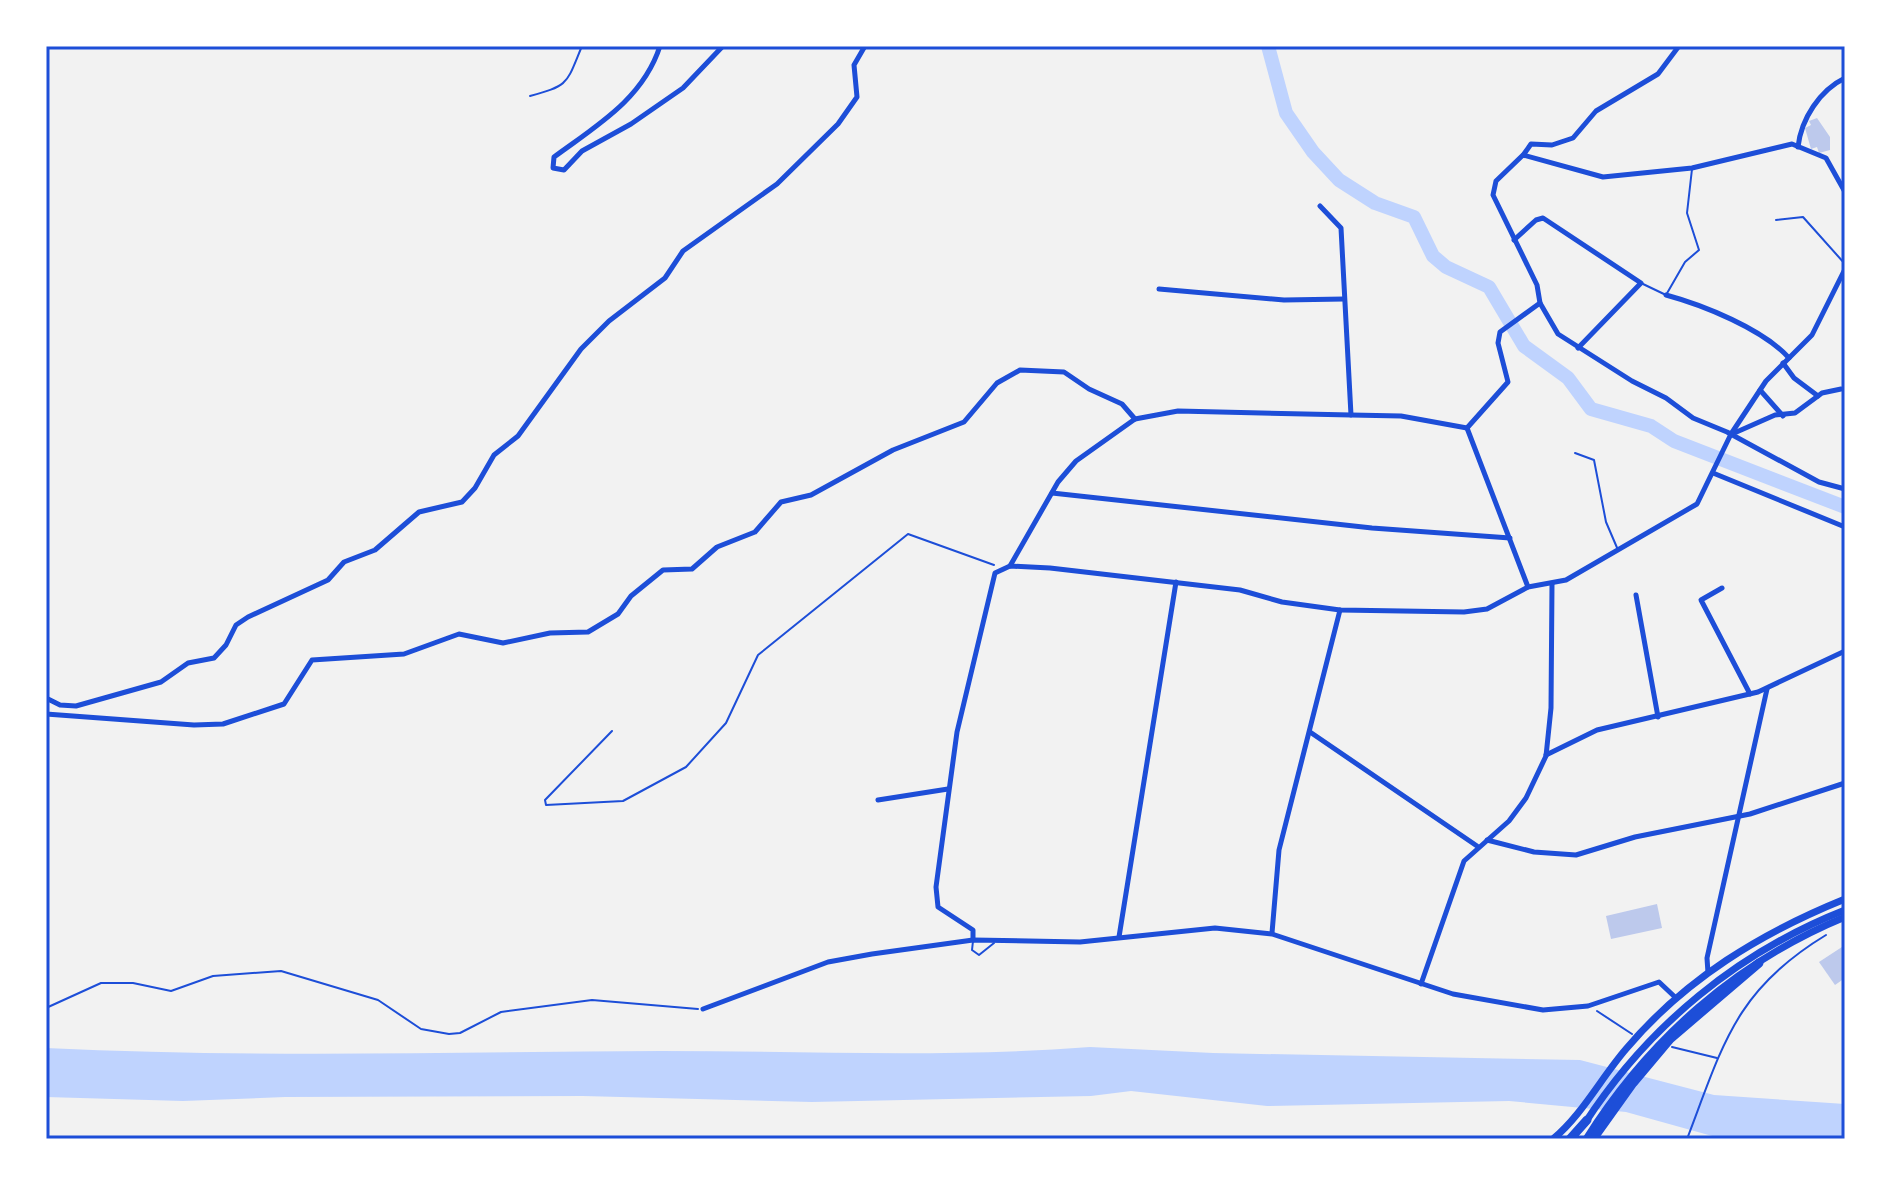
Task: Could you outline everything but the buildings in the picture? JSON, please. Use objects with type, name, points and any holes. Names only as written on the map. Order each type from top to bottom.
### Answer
[{"type":"highway","points":[[1593,1139],[1668,1038],[1759,963]]},
{"type":"highway","points":[[1572,1139],[1587,1120]]},
{"type":"main road","points":[[1553,1139],[1643,1030],[1676,998],[1770,933],[1845,899]]},
{"type":"main road","points":[[1587,1120],[1614,1082],[1656,1034],[1687,1005],[1742,963],[1804,927],[1845,910]]},
{"type":"main road","points":[[1759,963],[1795,940],[1845,917]]},
{"type":"main road","points":[[1586,1139],[1627,1081],[1668,1038]]},
{"type":"street","points":[[660,46],[629,98],[598,128],[554,157],[553,168],[564,170],[582,151],[659,106],[705,69],[723,46]]},
{"type":"street","points":[[46,698],[76,706],[161,682],[188,663],[214,658],[226,645],[236,625],[248,617],[328,580],[344,562],[375,550],[419,512],[462,502],[475,488],[494,455],[518,436],[543,396],[581,349],[609,321],[665,278],[683,251],[777,184],[838,124],[857,97],[854,65],[865,46]]},
{"type":"street","points":[[1679,46],[1658,74],[1596,111],[1573,138],[1552,145],[1531,144],[1496,181],[1493,191],[1537,285],[1540,303],[1554,330],[1578,348],[1666,398],[1693,418],[1731,434],[1819,482],[1845,489]]},
{"type":"street","points":[[1795,145],[1816,103],[1830,86],[1845,78]]},
{"type":"street","points":[[1523,155],[1603,177],[1692,168],[1795,145],[1826,158],[1845,192]]},
{"type":"street","points":[[1320,206],[1341,228],[1351,415]]},
{"type":"street","points":[[1514,240],[1536,220],[1543,218],[1641,283],[1578,348]]},
{"type":"street","points":[[973,940],[973,930],[946,914],[935,898],[957,732],[992,580],[1001,569],[1010,566],[1176,582],[1240,590],[1282,602],[1340,610],[1472,612],[1493,606],[1528,587],[1563,581],[1692,509],[1702,498],[1731,434],[1760,390],[1818,326],[1845,267]]},
{"type":"street","points":[[1159,289],[1284,300],[1344,299]]},
{"type":"street","points":[[1666,295],[1718,314],[1773,344],[1789,358]]},
{"type":"street","points":[[1467,428],[1508,382],[1498,343],[1500,332],[1522,313],[1540,303]]},
{"type":"street","points":[[1783,363],[1794,378],[1818,396]]},
{"type":"street","points":[[46,714],[223,724],[284,704],[312,660],[404,654],[459,634],[503,643],[550,633],[588,632],[618,614],[631,596],[663,570],[692,569],[717,547],[755,532],[781,502],[811,495],[893,450],[964,422],[997,383],[1020,370],[1064,372],[1089,389],[1122,404],[1135,419]]},
{"type":"street","points":[[1731,434],[1775,415],[1783,416],[1812,404],[1818,396],[1841,389]]},
{"type":"street","points":[[1760,390],[1783,416]]},
{"type":"street","points":[[1010,566],[1052,493],[1076,461],[1135,419],[1178,411],[1401,416],[1467,428]]},
{"type":"street","points":[[1467,428],[1528,587]]},
{"type":"street","points":[[1714,470],[1845,527]]},
{"type":"street","points":[[1052,493],[1372,528],[1510,538]]},
{"type":"street","points":[[1119,937],[1176,582]]},
{"type":"street","points":[[1421,984],[1460,870],[1477,846],[1509,821],[1526,798],[1546,756],[1551,708],[1552,584]]},
{"type":"street","points":[[1722,588],[1701,600],[1750,694]]},
{"type":"street","points":[[1636,595],[1658,717]]},
{"type":"street","points":[[1272,934],[1279,850],[1340,610]]},
{"type":"street","points":[[1546,756],[1586,734],[1750,694],[1845,651]]},
{"type":"street","points":[[1708,973],[1707,958],[1767,688]]},
{"type":"street","points":[[1309,732],[1477,846]]},
{"type":"street","points":[[1487,840],[1522,850],[1576,855],[1635,837],[1750,814],[1845,783]]},
{"type":"street","points":[[878,800],[948,789]]},
{"type":"street","points":[[703,1009],[828,962],[973,940],[1080,942],[1215,928],[1272,934],[1453,994],[1543,1010],[1588,1006],[1659,982],[1676,998]]},
{"type":"lane","points":[[1641,283],[1666,295],[1685,262],[1699,250],[1687,213],[1692,168]]},
{"type":"lane","points":[[1776,220],[1803,217],[1845,267]]},
{"type":"lane","points":[[1575,453],[1594,460],[1606,522],[1618,551]]},
{"type":"lane","points":[[973,940],[972,950],[979,955],[996,941]]},
{"type":"path","points":[[530,96],[555,91],[566,83],[582,46]]},
{"type":"path","points":[[612,731],[545,800],[546,805],[623,801],[686,767],[726,723],[758,655],[908,534],[1001,569]]},
{"type":"path","points":[[1687,1139],[1718,1059],[1739,1016],[1760,985],[1794,955],[1834,930]]},
{"type":"path","points":[[46,1008],[101,983],[133,983],[171,991],[213,976],[281,971],[378,1000],[421,1029],[449,1034],[460,1033],[501,1012],[592,1000],[668,1009],[703,1009]]},
{"type":"water","points":[[1090,1047],[1213,1053],[1580,1060],[1714,1095],[1845,1104],[1845,1139],[1723,1139],[1626,1112],[1509,1101],[1267,1106],[1131,1091],[1091,1096],[812,1102],[583,1096],[285,1097],[183,1101],[46,1097],[46,1048],[277,1054],[661,1051],[929,1053]]},
{"type":"waterway","points":[[1268,46],[1286,113],[1313,152],[1339,180],[1375,203],[1414,217],[1433,256],[1446,267],[1489,287],[1524,346],[1568,378],[1591,409],[1651,426],[1674,441],[1845,507]]}]
